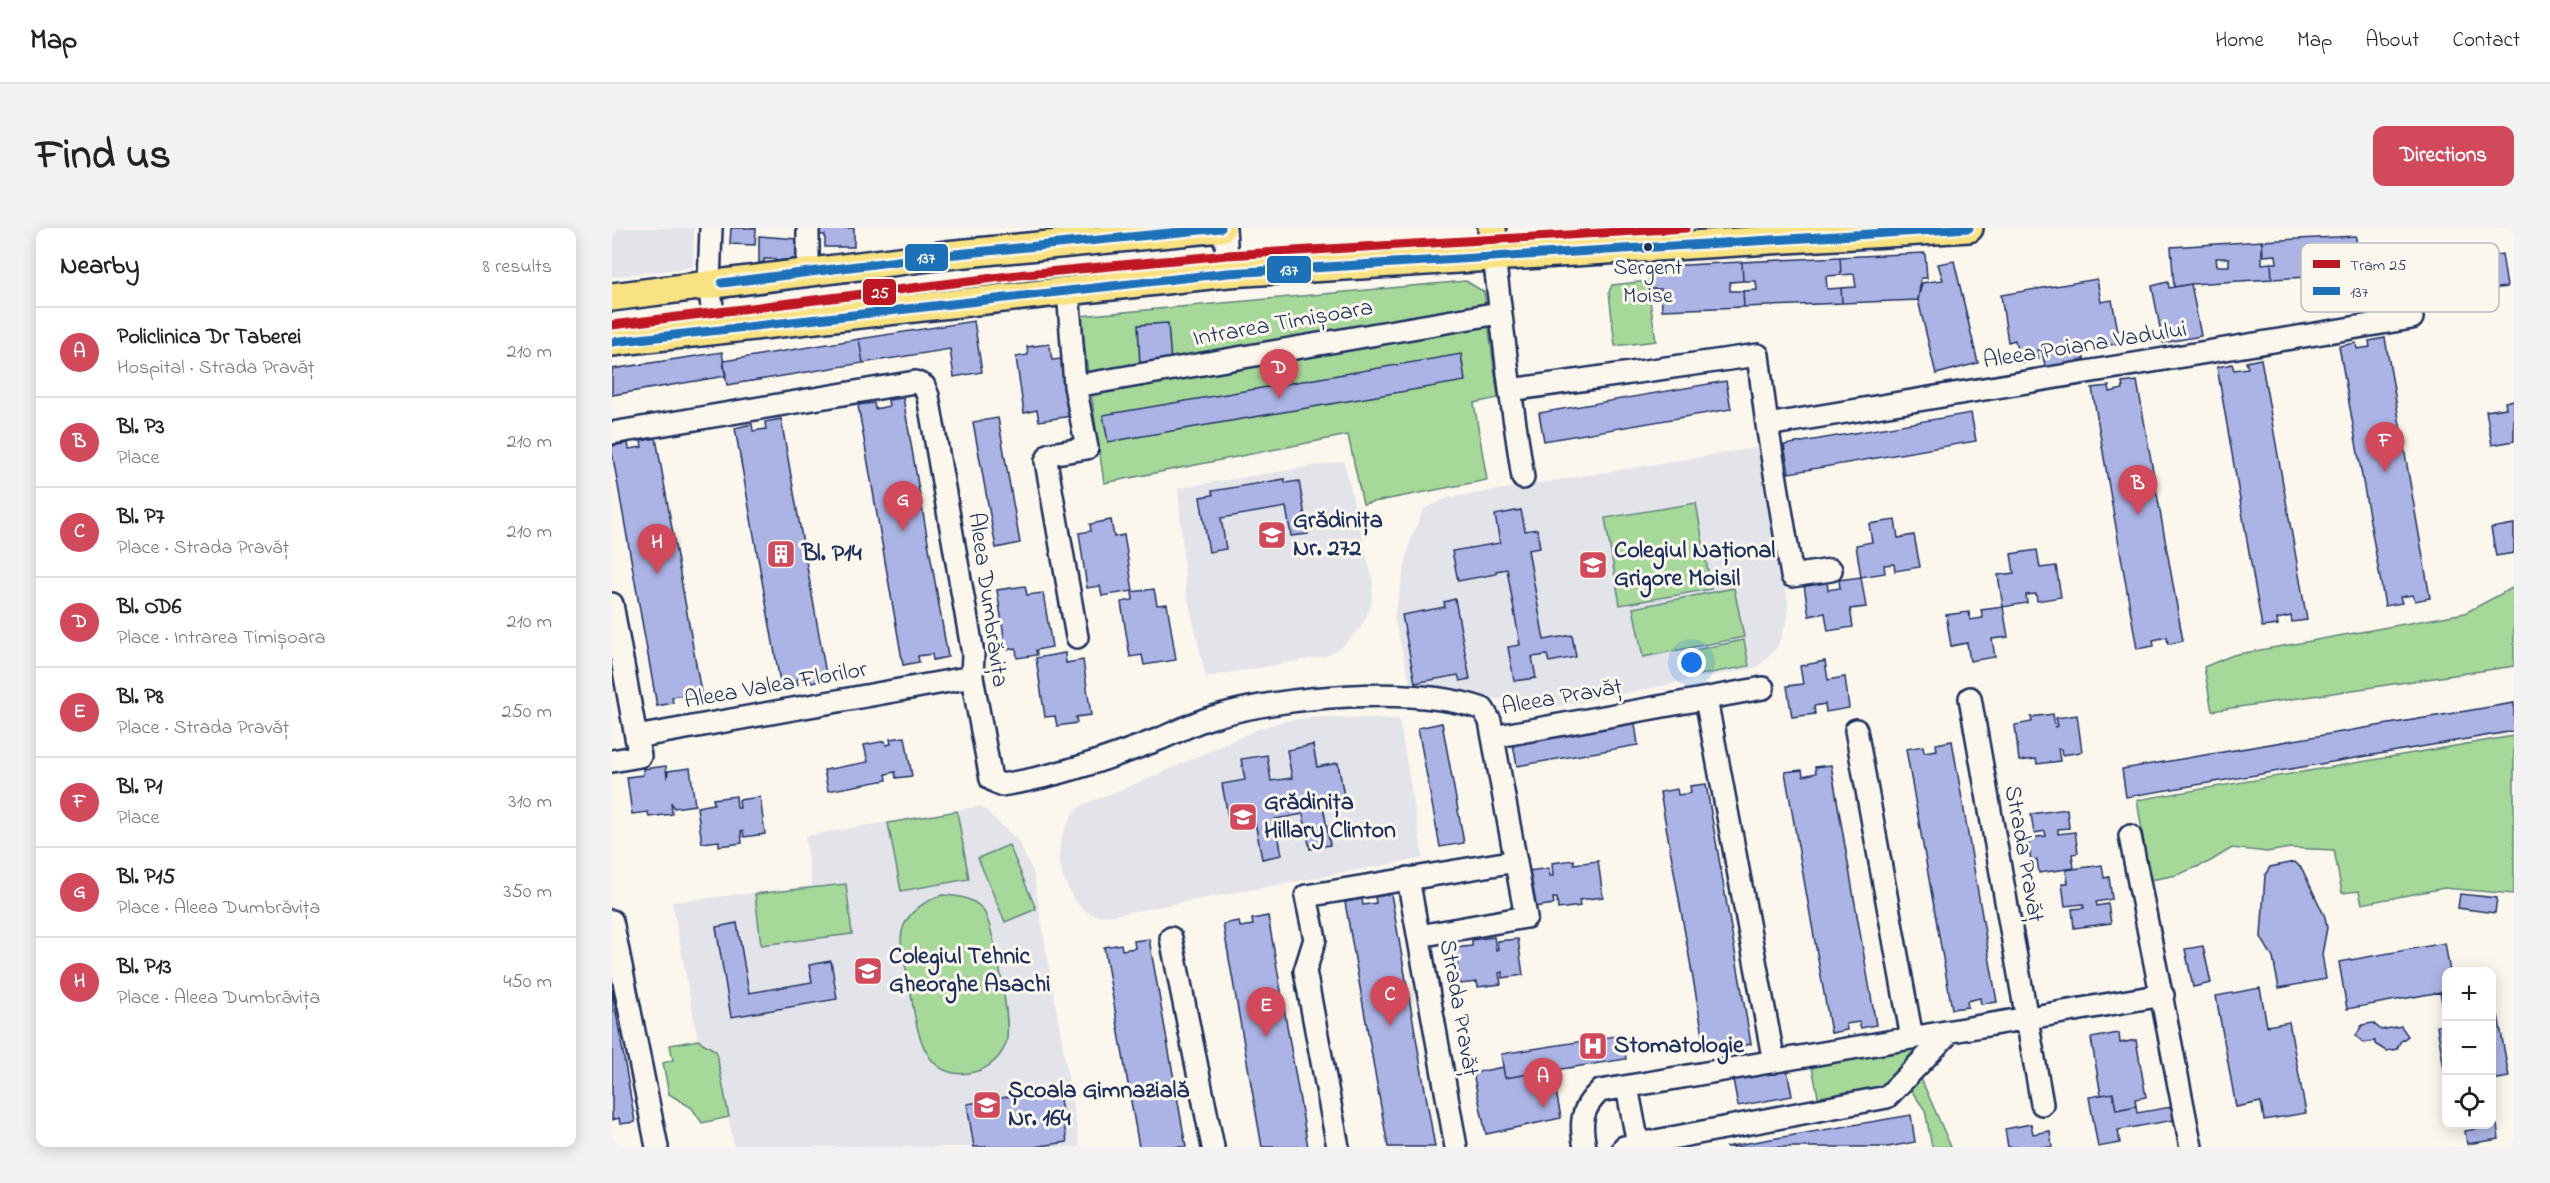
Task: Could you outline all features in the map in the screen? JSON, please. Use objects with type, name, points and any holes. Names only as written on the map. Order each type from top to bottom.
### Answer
[{"type":"main road","points":[[612,297],[808,273],[1053,236],[1223,228]]},
{"type":"main road","points":[[1492,228],[1494,256]]},
{"type":"main road","points":[[612,342],[1068,289],[1228,273],[1494,256],[1772,233],[1969,228]]},
{"type":"street","points":[[711,228],[709,284],[715,329]]},
{"type":"street","points":[[808,228],[808,273]]},
{"type":"street","points":[[1223,228],[1228,273]]},
{"type":"street","points":[[1494,256],[1499,313],[1523,478]]},
{"type":"street","points":[[1068,289],[1075,386],[1087,448],[1050,454],[1046,461],[1077,637]]},
{"type":"street","name":"Intrarea Timișoara","points":[[1075,386],[1499,313]]},
{"type":"street","name":"Aleea Poiana Vadului","points":[[1767,425],[2412,318]]},
{"type":"street","points":[[1510,390],[1758,355],[1792,576],[1831,570]]},
{"type":"street","name":"Aleea Dumbrăvița","points":[[612,433],[915,382],[924,386],[928,396],[973,654],[972,677],[991,779],[1001,785],[1031,781],[1160,739],[1212,717],[1274,703],[1339,697],[1406,697],[1473,706],[1487,714],[1493,737]]},
{"type":"street","points":[[612,604],[640,756],[612,761]]},
{"type":"street","name":"Aleea Valea Florilor","points":[[636,737],[972,677]]},
{"type":"street","name":"Aleea Pravăț","points":[[1419,936],[1526,917],[1493,737],[1763,688]]},
{"type":"street","name":"Strada Pravăț","points":[[1970,698],[2042,1104]]},
{"type":"street","points":[[1706,699],[1774,1062]]},
{"type":"street","points":[[1856,730],[1912,1038]]},
{"type":"street","points":[[2130,837],[2145,921],[2151,936],[2163,995],[2191,1147]]},
{"type":"street","points":[[1338,1147],[1305,971],[1315,939],[1306,896],[1516,861]]},
{"type":"street","name":"Strada Pravăț","points":[[1408,878],[1456,1147]]},
{"type":"street","points":[[612,921],[657,1147]]},
{"type":"street","points":[[1171,938],[1213,1147]]},
{"type":"street","points":[[1585,1147],[1581,1127],[1583,1112],[1588,1101],[1600,1091],[2163,995]]},
{"type":"street","points":[[1627,1087],[1631,1146],[1887,1097],[1950,1032]]},
{"type":"shaded area","points":[[612,228],[694,228],[693,267],[612,277]]},
{"type":"shaded area","name":"Colegiul Național Grigore Moisil","points":[[1761,447],[1788,601],[1788,617],[1778,646],[1758,667],[1555,707],[1411,687],[1394,617],[1411,538],[1424,509],[1448,498]]},
{"type":"shaded area","name":"Grădinița Nr. 272","points":[[1344,461],[1373,582],[1371,606],[1361,627],[1343,646],[1326,656],[1206,677],[1186,590],[1178,488]]},
{"type":"shaded area","name":"Grădinița Hillary Clinton","points":[[1316,717],[1399,719],[1423,858],[1114,915],[1098,916],[1084,911],[1073,898],[1063,878],[1059,858],[1061,837],[1073,813],[1084,804],[1148,779],[1258,729],[1284,721]]},
{"type":"shaded area","name":"Colegiul Tehnic Gheorghe Asachi","points":[[981,806],[1018,841],[1033,872],[1080,1147],[734,1147],[716,1051],[698,1040],[672,902],[812,886],[805,836]]},
{"type":"green space","points":[[1466,281],[1484,292],[1498,398],[1474,403],[1487,480],[1363,504],[1348,435],[1104,483],[1080,316]]},
{"type":"green space","points":[[1647,281],[1656,341],[1615,346],[1609,292],[1612,285]]},
{"type":"green space","points":[[1696,503],[1711,589],[1620,605],[1605,518]]},
{"type":"green space","points":[[2514,587],[2514,666],[2212,711],[2204,667],[2233,655],[2465,613]]},
{"type":"green space","points":[[1734,588],[1744,637],[1643,657],[1633,608]]},
{"type":"green space","points":[[1744,640],[1749,666],[1695,676],[1690,651]]},
{"type":"green space","points":[[2514,736],[2514,894],[2444,888],[2362,904],[2359,891],[2342,893],[2334,850],[2290,848],[2267,852],[2232,848],[2209,862],[2177,875],[2150,880],[2137,800]]},
{"type":"green space","points":[[957,811],[969,879],[901,891],[888,823]]},
{"type":"green space","points":[[1009,845],[1036,909],[1005,922],[978,858]]},
{"type":"green space","points":[[846,884],[852,934],[761,945],[755,894]]},
{"type":"green space","points":[[942,895],[970,900],[983,910],[992,935],[1001,975],[1006,1017],[1006,1043],[994,1062],[974,1072],[956,1073],[942,1069],[931,1059],[918,1031],[902,950],[902,931],[909,916],[928,901]]},
{"type":"green space","points":[[698,1040],[716,1051],[729,1117],[702,1123],[692,1108],[669,1094],[663,1063],[673,1060],[670,1045]]},
{"type":"green space","points":[[1917,1047],[1878,1095],[1820,1106],[1812,1067]]},
{"type":"green space","points":[[1919,1074],[1951,1147],[1932,1147],[1925,1110],[1908,1086]]},
{"type":"building","points":[[731,228],[756,228],[755,245],[730,244]]},
{"type":"building","points":[[820,228],[854,228],[854,247],[825,247],[825,235],[820,235]]},
{"type":"building","points":[[759,236],[797,239],[795,259],[775,261],[775,259],[764,259],[764,262],[759,263]]},
{"type":"building","points":[[2356,236],[2356,243],[2301,243],[2301,277],[2272,279],[2271,263],[2277,263],[2276,255],[2263,256],[2262,241]]},
{"type":"building","points":[[2262,241],[2262,264],[2271,263],[2272,279],[2174,287],[2171,247]],"holes":[[[2216,258],[2229,258],[2229,266],[2217,266]]]},
{"type":"building","points":[[1925,253],[1927,278],[1921,278],[1918,300],[1842,303],[1841,288],[1856,287],[1854,274],[1841,275],[1840,257]]},
{"type":"building","points":[[2499,254],[2502,254],[2507,287],[2499,288]]},
{"type":"building","points":[[1840,257],[1841,275],[1826,276],[1827,289],[1841,288],[1842,303],[1744,307],[1743,291],[1757,290],[1756,281],[1743,281],[1742,262]]},
{"type":"building","points":[[1954,261],[1978,363],[1936,374],[1918,300],[1922,283],[1943,280],[1938,264]]},
{"type":"building","points":[[1742,262],[1743,281],[1730,282],[1730,291],[1743,291],[1744,307],[1662,310],[1661,289],[1650,289],[1649,267]]},
{"type":"building","points":[[2097,279],[2101,302],[2112,300],[2118,331],[2114,331],[2116,344],[2101,346],[2100,341],[2082,344],[2085,365],[2046,372],[2042,350],[2037,350],[2039,359],[2019,363],[2015,340],[2008,342],[2001,295]]},
{"type":"building","points":[[2168,282],[2169,288],[2191,284],[2201,336],[2163,343],[2152,286]]},
{"type":"building","points":[[974,321],[982,372],[954,377],[950,349],[863,363],[859,339]]},
{"type":"building","points":[[1168,323],[1171,363],[1140,366],[1138,325]]},
{"type":"building","points":[[2385,338],[2430,598],[2415,601],[2413,595],[2400,597],[2402,603],[2385,606],[2339,346],[2356,343],[2357,349],[2370,347],[2369,341]]},
{"type":"building","points":[[859,339],[863,363],[727,385],[723,361]]},
{"type":"building","points":[[1049,344],[1052,360],[1062,359],[1071,416],[1039,421],[1037,410],[1024,413],[1016,357],[1028,355],[1027,347]]},
{"type":"building","points":[[722,352],[726,376],[612,395],[612,369]]},
{"type":"building","points":[[1461,354],[1465,381],[1108,442],[1103,415]]},
{"type":"building","points":[[2261,359],[2307,620],[2292,622],[2291,616],[2277,619],[2278,625],[2262,627],[2217,367],[2232,364],[2234,370],[2248,368],[2246,362]]},
{"type":"building","points":[[1726,381],[1731,409],[1544,441],[1539,413]]},
{"type":"building","points":[[2137,381],[2183,641],[2168,644],[2167,637],[2153,640],[2154,646],[2137,649],[2092,388],[2109,386],[2110,392],[2123,389],[2122,383]]},
{"type":"building","points":[[903,398],[948,657],[933,660],[932,654],[918,656],[919,662],[903,665],[858,405],[874,403],[875,409],[889,406],[888,400]]},
{"type":"building","points":[[2514,400],[2514,441],[2492,445],[2486,411],[2506,408],[2505,402]]},
{"type":"building","points":[[1971,413],[1976,441],[1789,473],[1784,445]]},
{"type":"building","points":[[998,418],[1020,543],[996,548],[973,422]]},
{"type":"building","name":"Bl. P14","points":[[781,419],[827,680],[811,683],[809,677],[797,679],[798,685],[781,688],[735,428],[752,424],[753,431],[766,429],[765,422]]},
{"type":"building","points":[[656,438],[702,698],[686,701],[685,695],[672,697],[673,703],[657,706],[612,452],[612,446],[628,443],[629,449],[642,447],[641,441]]},
{"type":"building","points":[[1285,479],[1285,483],[1299,481],[1308,534],[1291,536],[1286,507],[1221,518],[1226,549],[1209,552],[1200,497],[1213,495],[1212,491]]},
{"type":"building","points":[[1521,510],[1525,531],[1537,529],[1540,548],[1528,550],[1544,640],[1572,635],[1576,657],[1549,662],[1547,655],[1532,657],[1536,678],[1514,681],[1508,647],[1520,645],[1507,569],[1496,571],[1496,574],[1458,581],[1452,551],[1500,543],[1495,515]]},
{"type":"building","points":[[1111,520],[1114,537],[1124,535],[1133,591],[1102,596],[1100,586],[1087,588],[1079,533],[1091,531],[1090,524]]},
{"type":"building","points":[[1895,520],[1898,538],[1914,535],[1920,567],[1895,571],[1894,564],[1884,565],[1885,573],[1861,577],[1856,545],[1872,542],[1869,524]]},
{"type":"building","points":[[2514,524],[2514,553],[2496,556],[2491,528]]},
{"type":"building","points":[[2037,550],[2040,568],[2056,566],[2061,597],[2037,601],[2036,594],[2026,595],[2027,603],[2003,607],[1998,575],[2014,573],[2011,554]]},
{"type":"building","points":[[1861,577],[1866,607],[1850,609],[1853,627],[1828,631],[1825,613],[1809,616],[1804,585],[1827,582],[1828,590],[1840,588],[1839,580]]},
{"type":"building","points":[[1025,586],[1027,595],[1043,593],[1052,647],[1036,650],[1037,655],[1017,658],[1016,648],[1006,650],[997,590]]},
{"type":"building","points":[[1154,589],[1157,605],[1167,604],[1176,660],[1144,665],[1142,655],[1130,657],[1121,602],[1133,600],[1132,592]]},
{"type":"building","points":[[1455,599],[1470,679],[1460,681],[1458,675],[1415,683],[1402,615],[1445,607],[1444,602]]},
{"type":"building","points":[[2003,607],[2008,637],[1992,639],[1995,657],[1970,661],[1967,643],[1951,646],[1946,615],[1969,612],[1970,620],[1983,618],[1981,610]]},
{"type":"building","points":[[1065,653],[1066,663],[1083,660],[1091,715],[1076,717],[1077,723],[1057,726],[1055,716],[1045,717],[1036,658]]},
{"type":"building","points":[[1825,661],[1828,680],[1845,677],[1849,708],[1826,712],[1825,704],[1814,706],[1815,714],[1792,717],[1787,686],[1803,684],[1800,666]]},
{"type":"building","points":[[2514,703],[2514,731],[2126,797],[2122,769]]},
{"type":"building","points":[[2053,714],[2055,727],[2058,726],[2056,718],[2077,715],[2082,752],[2062,755],[2061,749],[2058,749],[2060,761],[2037,764],[2036,759],[2019,761],[2015,725],[2032,722],[2031,717]]},
{"type":"building","points":[[1442,723],[1464,843],[1440,847],[1418,728]]},
{"type":"building","points":[[1635,723],[1638,745],[1517,766],[1513,744]]},
{"type":"building","points":[[905,737],[912,776],[896,778],[895,772],[886,774],[887,780],[828,791],[824,770],[868,762],[864,745],[885,741],[886,745],[891,744],[890,739]]},
{"type":"building","points":[[1952,741],[1997,1002],[1981,1004],[1980,998],[1967,1001],[1968,1007],[1952,1009],[1906,749],[1923,746],[1924,752],[1937,750],[1936,744]]},
{"type":"building","points":[[1313,745],[1317,767],[1338,763],[1345,802],[1323,806],[1330,845],[1310,849],[1303,814],[1275,819],[1282,855],[1262,859],[1254,817],[1229,822],[1222,784],[1245,780],[1241,759],[1267,755],[1271,781],[1292,778],[1287,750]]},
{"type":"building","points":[[1831,765],[1876,1025],[1861,1028],[1859,1022],[1846,1024],[1847,1030],[1831,1033],[1785,772],[1802,770],[1803,776],[1816,773],[1815,767]]},
{"type":"building","points":[[666,766],[667,779],[668,771],[690,768],[695,805],[674,808],[671,802],[672,814],[649,817],[648,812],[632,814],[627,777],[643,775],[643,769]]},
{"type":"building","points":[[1706,784],[1751,1044],[1735,1047],[1734,1041],[1721,1043],[1722,1049],[1706,1052],[1660,792],[1677,789],[1678,795],[1691,793],[1690,786]]},
{"type":"building","points":[[736,796],[737,808],[740,808],[739,800],[760,797],[765,834],[744,837],[741,831],[742,843],[719,846],[719,841],[702,843],[697,807],[714,804],[713,799]]},
{"type":"building","points":[[2067,809],[2069,828],[2058,829],[2058,834],[2075,832],[2078,853],[2072,854],[2074,868],[2039,873],[2037,860],[2031,861],[2028,838],[2046,836],[2045,831],[2034,833],[2031,814]]},
{"type":"building","points":[[1574,860],[1574,864],[1598,861],[1603,897],[1579,900],[1580,906],[1558,909],[1557,898],[1553,898],[1554,904],[1534,907],[1529,871],[1549,868],[1550,876],[1553,876],[1552,863]]},
{"type":"building","points":[[2295,862],[2302,869],[2325,917],[2327,928],[2322,954],[2326,979],[2279,988],[2273,958],[2261,937],[2265,875],[2270,867]]},
{"type":"building","points":[[2102,865],[2104,878],[2109,877],[2112,899],[2096,902],[2097,906],[2108,904],[2111,923],[2074,928],[2072,909],[2084,908],[2083,904],[2065,906],[2062,883],[2068,883],[2066,870]]},
{"type":"building","points":[[1391,894],[1435,1147],[1388,1147],[1345,902],[1362,899],[1363,905],[1376,903],[1375,897]]},
{"type":"building","points":[[2460,894],[2497,898],[2495,913],[2458,908]]},
{"type":"building","points":[[1268,916],[1308,1147],[1262,1147],[1223,924],[1239,921],[1240,927],[1253,925],[1252,919]]},
{"type":"building","points":[[737,923],[749,993],[812,982],[809,965],[831,961],[837,999],[731,1017],[716,927]]},
{"type":"building","points":[[1494,937],[1496,950],[1498,949],[1497,941],[1518,939],[1523,975],[1502,978],[1502,972],[1499,973],[1501,984],[1478,987],[1477,982],[1460,984],[1455,948],[1472,946],[1472,940]]},
{"type":"building","points":[[1149,939],[1186,1147],[1139,1147],[1104,947],[1121,944],[1122,950],[1135,948],[1134,941]]},
{"type":"building","points":[[2445,943],[2449,967],[2442,967],[2442,992],[2347,1009],[2339,962]]},
{"type":"building","points":[[2203,946],[2211,983],[2193,987],[2185,949]]},
{"type":"building","points":[[2260,988],[2267,1026],[2289,1022],[2306,1113],[2264,1120],[2261,1102],[2236,1107],[2216,996]]},
{"type":"building","points":[[612,989],[635,1122],[620,1124],[619,1118],[612,1120]]},
{"type":"building","points":[[2498,1015],[2509,1077],[2496,1079],[2496,1021]]},
{"type":"building","points":[[2373,1023],[2381,1030],[2401,1026],[2408,1036],[2400,1042],[2397,1049],[2386,1051],[2375,1044],[2375,1041],[2364,1043],[2356,1036],[2362,1025]]},
{"type":"building","points":[[2442,1025],[2442,1057],[2437,1026]]},
{"type":"building","points":[[2119,1033],[2120,1043],[2136,1040],[2146,1097],[2135,1099],[2136,1106],[2116,1110],[2113,1093],[2101,1095],[2091,1038]]},
{"type":"building","points":[[1622,1035],[1626,1059],[1505,1078],[1501,1054]]},
{"type":"building","points":[[1503,1067],[1505,1078],[1552,1070],[1561,1118],[1486,1134],[1473,1073]]},
{"type":"building","points":[[1787,1069],[1792,1096],[1738,1106],[1733,1079]]},
{"type":"building","points":[[1058,1088],[1067,1142],[1034,1147],[974,1147],[967,1104]]},
{"type":"building","points":[[2113,1093],[2116,1110],[2136,1106],[2137,1113],[2171,1107],[2174,1120],[2118,1130],[2120,1143],[2098,1147],[2089,1097]]},
{"type":"building","points":[[1911,1115],[1915,1142],[1888,1147],[1725,1147]]},
{"type":"building","points":[[2031,1124],[2033,1134],[2050,1131],[2052,1147],[2008,1147],[2005,1129]]},
{"type":"building","points":[[2496,1125],[2499,1139],[2467,1144],[2465,1131],[2496,1129]]},
{"type":"tram line","name":"25","points":[[612,325],[1026,274],[1227,255],[1686,228]]},
{"type":"transit line","name":"137","points":[[722,283],[946,255],[1221,228]]},
{"type":"transit line","name":"137","points":[[612,342],[1228,273],[1969,228]]},
{"type":"place","name":"Sergent Moise","points":[[1648,247]]},
{"type":"place","name":"Bl. OD6","points":[[1279,399]]},
{"type":"place","name":"Bl. P1","points":[[2385,472]]},
{"type":"place","name":"Bl. P3","points":[[2138,515]]},
{"type":"place","name":"Bl. P15","points":[[903,531]]},
{"type":"place","name":"Grădinița Nr. 272","points":[[1272,535]]},
{"type":"place","name":"Bl. P14","points":[[781,554]]},
{"type":"place","name":"Colegiul Național Grigore Moisil","points":[[1593,565]]},
{"type":"place","name":"Bl. P13","points":[[657,574]]},
{"type":"place","name":"Grădinița Hillary Clinton","points":[[1243,817]]},
{"type":"place","name":"Colegiul Tehnic Gheorghe Asachi","points":[[868,971]]},
{"type":"place","name":"Bl. P7","points":[[1390,1026]]},
{"type":"place","name":"Bl. P8","points":[[1266,1037]]},
{"type":"place","name":"Stomatologie","points":[[1593,1046]]},
{"type":"place","name":"Școala Gimnazială Nr. 164","points":[[987,1105]]},
{"type":"place","name":"Policlinica Dr Taberei","points":[[1543,1108]]}]
